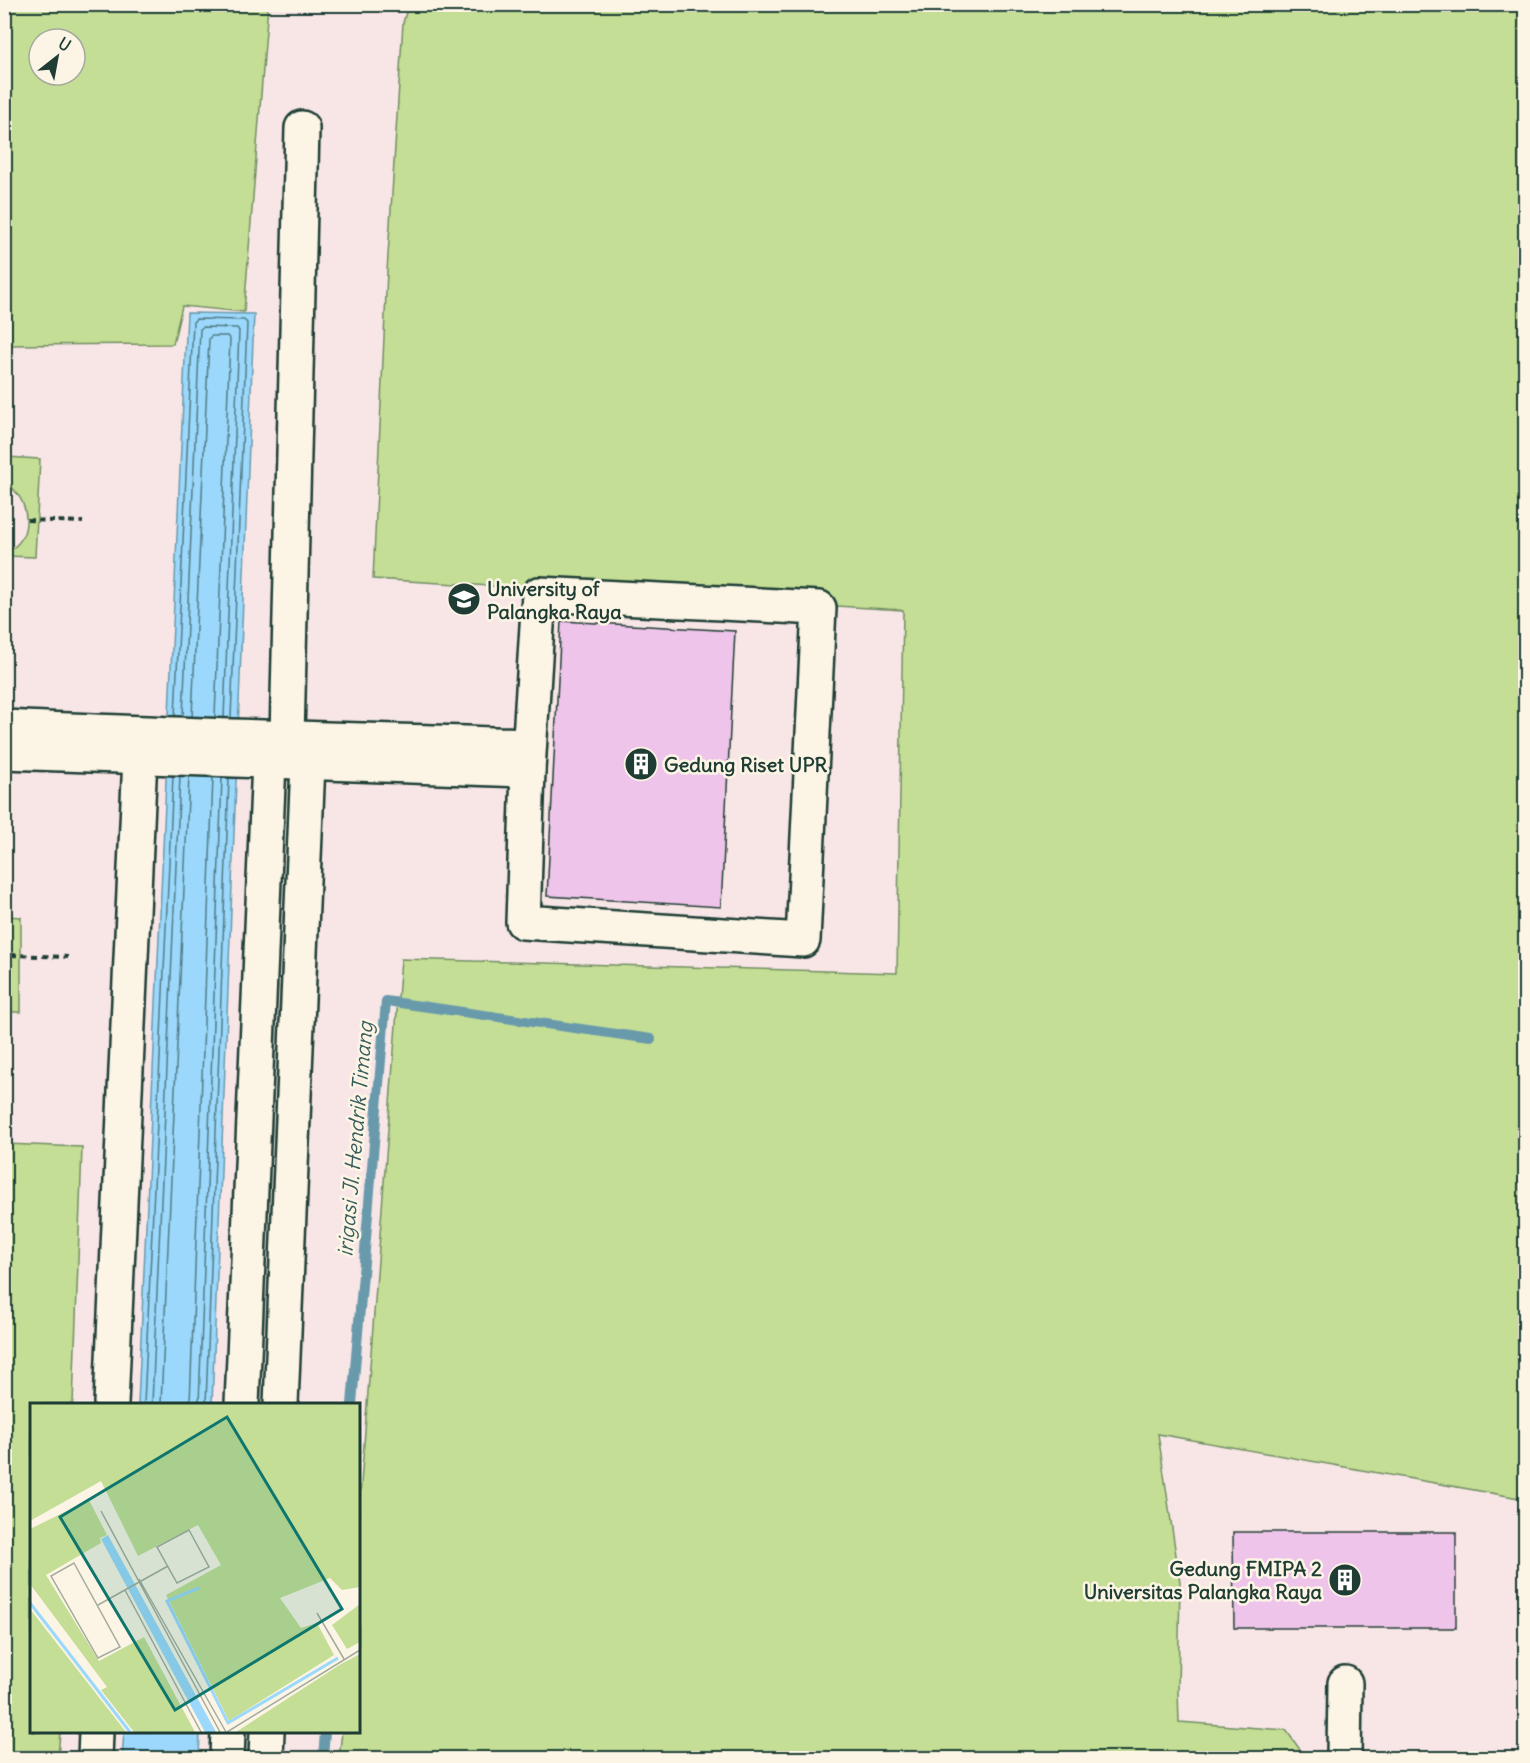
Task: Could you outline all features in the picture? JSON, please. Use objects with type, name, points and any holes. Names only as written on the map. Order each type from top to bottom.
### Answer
[{"type":"lane","points":[[242,1403],[261,749],[302,128]]},
{"type":"lane","points":[[538,594],[819,608],[803,940],[523,922],[529,758],[538,594]]},
{"type":"lane","points":[[4,727],[154,750]]},
{"type":"lane","points":[[261,749],[308,763],[529,758]]},
{"type":"lane","points":[[4,752],[261,749],[529,758]]},
{"type":"lane","points":[[111,1403],[154,750]]},
{"type":"lane","points":[[281,1403],[308,763]]},
{"type":"lane","points":[[1344,1758],[1346,1683]]},
{"type":"lane","points":[[95,1758],[96,1733]]},
{"type":"lane","points":[[227,1758],[228,1733]]},
{"type":"lane","points":[[266,1758],[267,1733]]},
{"type":"path","points":[[27,520],[83,522]]},
{"type":"path","points":[[11,955],[68,957]]},
{"type":"shaded area","name":"University of Palangka Raya","points":[[5,5],[949,5],[1525,1416],[1525,1758],[5,1758]]},
{"type":"green space","points":[[5,4],[268,5],[244,312],[182,306],[173,344],[5,345]]},
{"type":"green space","points":[[408,5],[1525,5],[1525,1499],[1158,1434],[1180,1582],[1179,1722],[1286,1730],[1306,1758],[339,1758],[342,1733],[360,1733],[360,1497],[401,959],[897,973],[903,610],[373,579],[387,271],[403,23]]},
{"type":"green space","points":[[5,457],[40,459],[35,557],[5,556],[5,552],[22,538],[26,518],[20,498],[5,483]]},
{"type":"green space","points":[[4,916],[21,917],[21,1012],[5,1012],[5,973],[11,955],[5,932]]},
{"type":"green space","points":[[5,1144],[82,1147],[73,1403],[30,1403],[30,1733],[60,1733],[58,1758],[5,1758]]},
{"type":"water","points":[[187,313],[254,314],[212,1403],[138,1403]]},
{"type":"water","points":[[124,1733],[200,1733],[199,1758],[122,1758]]},
{"type":"building","name":"Gedung Riset UPR","points":[[561,621],[735,631],[721,907],[547,896]]},
{"type":"building","name":"Gedung FMIPA 2 Universitas Palangka Raya","points":[[1233,1532],[1456,1532],[1456,1628],[1234,1628]]},
{"type":"waterway","name":"irigasi Jl. Hendrik Timang","points":[[352,1403],[386,1001],[651,1039]]},
{"type":"waterway","name":"irigasi Jl. Hendrik Timang","points":[[323,1758],[325,1733]]},
{"type":"place","name":"University of Palangka Raya","points":[[464,599]]},
{"type":"place","name":"Gedung Riset UPR","points":[[641,764]]},
{"type":"place","name":"Gedung FMIPA 2 Universitas Palangka Raya","points":[[1345,1580]]}]
